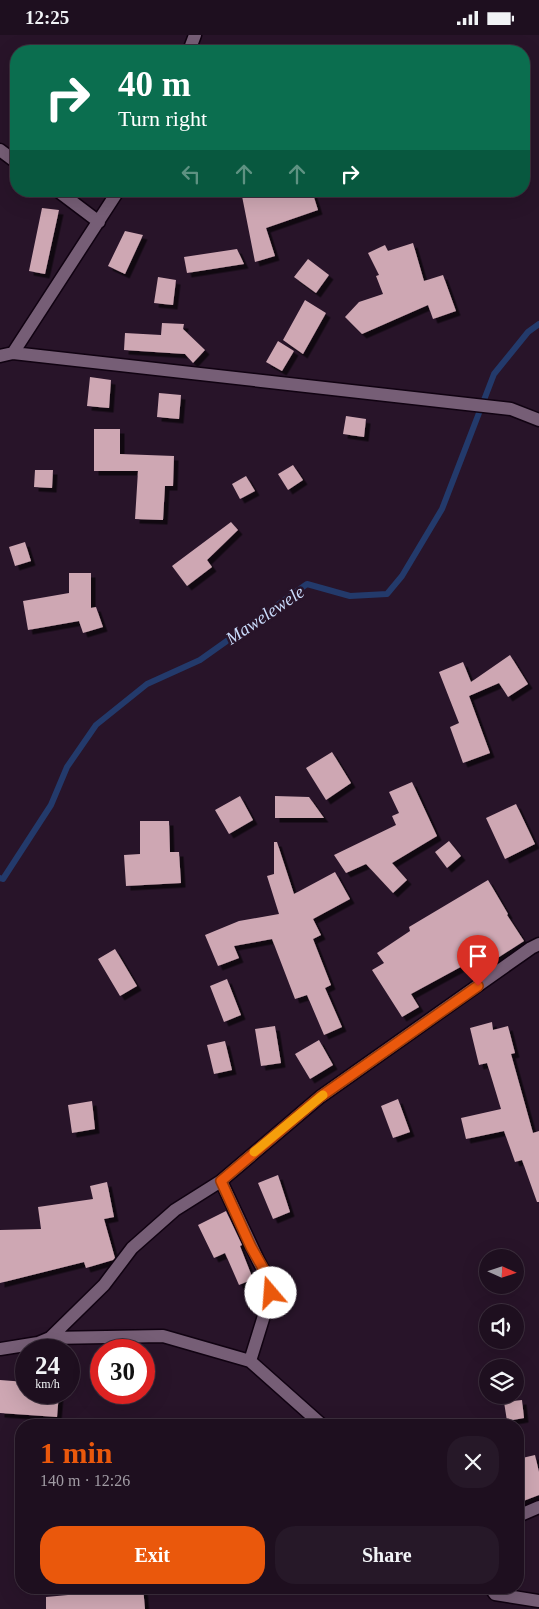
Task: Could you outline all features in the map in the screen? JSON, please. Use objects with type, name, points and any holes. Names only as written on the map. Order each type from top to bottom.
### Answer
[{"type":"street","points":[[66,197],[99,222]]},
{"type":"street","points":[[114,197],[6,355],[511,409],[539,420]]},
{"type":"street","points":[[50,1338],[104,1285],[132,1248],[175,1210],[221,1181],[320,1097],[539,944]]},
{"type":"street","points":[[221,1181],[250,1244],[268,1277],[271,1293],[250,1361]]},
{"type":"street","points":[[0,1349],[38,1343],[50,1338],[163,1336],[250,1361],[315,1419]]},
{"type":"street","points":[[524,1513],[539,1507]]},
{"type":"street","points":[[495,1594],[539,1601]]},
{"type":"building","points":[[242,197],[314,197],[318,210],[266,228],[275,256],[255,262]]},
{"type":"building","points":[[42,208],[59,210],[45,274],[29,271]]},
{"type":"building","points":[[125,231],[143,235],[125,274],[108,266]]},
{"type":"building","points":[[413,243],[424,281],[443,275],[456,311],[433,319],[428,305],[362,334],[345,317],[359,302],[383,294],[376,276],[379,275],[368,253],[385,245],[388,251]]},
{"type":"building","points":[[237,249],[244,264],[187,273],[184,257]]},
{"type":"building","points":[[308,259],[329,275],[316,293],[294,277]]},
{"type":"building","points":[[158,277],[176,280],[173,305],[154,303]]},
{"type":"building","points":[[305,300],[326,313],[303,354],[283,340]]},
{"type":"building","points":[[162,323],[184,324],[183,329],[205,350],[193,363],[185,354],[124,350],[125,333],[161,335]]},
{"type":"building","points":[[278,341],[294,351],[282,371],[266,362]]},
{"type":"building","points":[[90,377],[111,380],[109,408],[87,406]]},
{"type":"building","points":[[159,393],[181,395],[179,419],[157,417]]},
{"type":"building","points":[[346,416],[366,419],[364,437],[343,434]]},
{"type":"building","points":[[94,429],[120,429],[120,454],[174,456],[173,486],[165,486],[163,520],[135,519],[138,471],[94,471]]},
{"type":"building","points":[[293,465],[303,480],[288,490],[278,474]]},
{"type":"building","points":[[35,470],[53,470],[52,488],[34,487]]},
{"type":"building","points":[[246,476],[255,491],[240,499],[232,484]]},
{"type":"building","points":[[231,522],[238,530],[207,560],[212,567],[187,586],[172,566]]},
{"type":"building","points":[[25,542],[31,561],[15,566],[9,547]]},
{"type":"building","points":[[69,573],[91,573],[91,608],[96,607],[103,627],[83,633],[79,621],[28,630],[23,601],[69,593]]},
{"type":"building","points":[[510,655],[528,684],[508,697],[499,683],[469,696],[490,753],[463,763],[450,727],[459,723],[439,672],[463,662],[471,682]]},
{"type":"building","points":[[332,752],[351,783],[326,800],[306,768]]},
{"type":"building","points":[[412,782],[437,836],[392,863],[407,880],[393,893],[366,864],[346,873],[334,855],[396,825],[392,816],[399,813],[389,792]]},
{"type":"building","points":[[240,796],[253,820],[229,834],[215,810]]},
{"type":"building","points":[[275,796],[309,797],[324,818],[275,818]]},
{"type":"building","points":[[516,804],[535,844],[505,859],[486,818]]},
{"type":"building","points":[[140,821],[169,821],[170,852],[179,852],[181,883],[126,886],[124,855],[140,854]]},
{"type":"building","points":[[449,841],[461,856],[447,868],[435,852]]},
{"type":"building","points":[[274,842],[277,842],[294,894],[335,872],[350,899],[313,919],[321,935],[313,939],[331,985],[325,988],[342,1027],[324,1035],[307,995],[295,999],[272,939],[234,946],[239,958],[218,966],[205,935],[239,921],[279,914],[267,876],[274,874]]},
{"type":"building","points":[[488,880],[524,941],[496,959],[490,951],[411,994],[419,1007],[402,1017],[372,970],[384,963],[377,953],[410,931],[409,927]]},
{"type":"building","points":[[115,949],[137,986],[120,996],[98,959]]},
{"type":"building","points":[[227,979],[241,1015],[224,1022],[210,986]]},
{"type":"building","points":[[492,1022],[493,1030],[508,1026],[515,1053],[511,1054],[533,1133],[539,1131],[539,1202],[537,1202],[522,1160],[515,1162],[504,1131],[466,1139],[461,1118],[501,1109],[487,1063],[479,1065],[470,1028]]},
{"type":"building","points":[[275,1026],[281,1063],[261,1066],[255,1029]]},
{"type":"building","points":[[319,1040],[333,1065],[310,1079],[295,1054]]},
{"type":"building","points":[[225,1041],[232,1070],[214,1074],[207,1045]]},
{"type":"building","points":[[398,1099],[410,1132],[393,1138],[381,1106]]},
{"type":"building","points":[[92,1101],[95,1129],[72,1133],[68,1105]]},
{"type":"building","points":[[278,1175],[290,1212],[273,1219],[258,1183]]},
{"type":"building","points":[[107,1182],[114,1217],[104,1219],[115,1258],[113,1260],[86,1268],[84,1262],[0,1283],[0,1230],[41,1229],[38,1207],[93,1199],[90,1186]]},
{"type":"building","points":[[226,1211],[242,1245],[240,1246],[253,1279],[239,1285],[225,1253],[214,1258],[198,1225]]},
{"type":"building","points":[[0,1380],[15,1381],[15,1404],[58,1404],[57,1417],[0,1413]]},
{"type":"building","points":[[504,1404],[522,1404],[524,1418],[507,1419]]},
{"type":"building","points":[[535,1455],[539,1472],[539,1495],[524,1501],[524,1458]]},
{"type":"building","points":[[79,1594],[144,1594],[145,1609],[46,1609],[46,1597]]},
{"type":"waterway","name":"Mawelewele","points":[[0,878],[3,879],[51,805],[67,767],[96,725],[147,684],[200,660],[307,584],[350,596],[387,594],[402,576],[442,509],[494,374],[528,332],[539,324]]},
{"type":"slow traffic","points":[[254,1152],[323,1095]]},
{"type":"route","points":[[271,1293],[268,1277],[251,1247],[221,1181],[320,1097],[478,986]]}]
